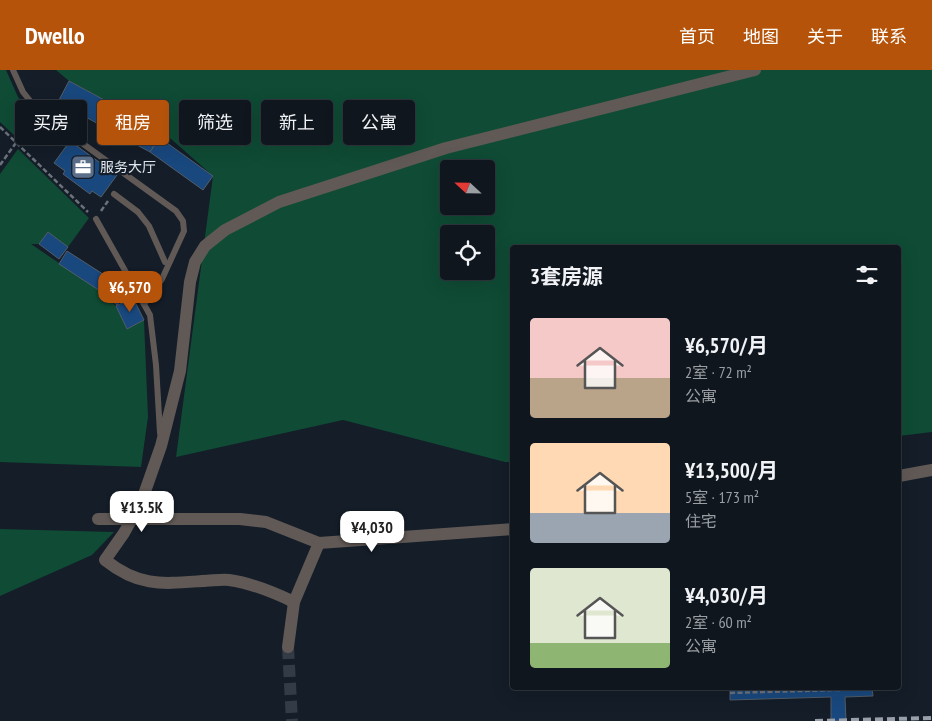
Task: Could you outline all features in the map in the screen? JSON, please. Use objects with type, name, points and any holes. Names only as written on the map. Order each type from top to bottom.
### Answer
[{"type":"street","points":[[294,602],[263,588],[228,580],[170,583],[145,582],[121,572],[106,560],[124,533],[142,500],[161,446],[180,371],[190,282],[195,262],[205,246],[225,230],[279,202],[446,148],[755,70]]},
{"type":"street","points":[[901,476],[932,470]]},
{"type":"street","points":[[98,519],[240,519],[266,522],[318,543],[510,529]]},
{"type":"street","points":[[288,647],[294,602],[318,543]]},
{"type":"lane","points":[[13,70],[23,92],[29,100]]},
{"type":"lane","points":[[85,145],[176,211],[183,221],[184,231],[162,279],[144,304]]},
{"type":"lane","points":[[114,194],[138,212],[149,226],[166,262]]},
{"type":"lane","points":[[96,219],[150,316],[155,357],[161,446]]},
{"type":"path","points":[[0,127],[15,141]]},
{"type":"path","points":[[0,165],[15,143]]},
{"type":"path","points":[[19,145],[96,219],[114,194]]},
{"type":"path","points":[[730,693],[839,690]]},
{"type":"green space","points":[[0,70],[6,70],[20,100],[15,100],[15,136],[0,122]]},
{"type":"green space","points":[[56,70],[932,70],[932,432],[901,436],[901,245],[510,245],[510,462],[343,420],[176,457],[213,176],[169,137],[169,100],[104,100],[69,81]]},
{"type":"green space","points":[[18,149],[89,218],[68,247],[48,232],[39,244],[31,244],[100,291],[116,306],[127,329],[144,320],[148,417],[141,467],[0,462],[0,174]]},
{"type":"green space","points":[[0,529],[114,532],[92,555],[0,596]]},
{"type":"building","points":[[69,81],[104,100],[97,100],[97,123],[87,118],[87,100],[59,100]]},
{"type":"building","points":[[169,144],[213,176],[203,190],[150,152],[155,145]]},
{"type":"building","name":"服务大厅","points":[[67,145],[76,145],[117,175],[101,197],[92,191],[90,194],[63,174],[65,171],[54,163]]},
{"type":"building","points":[[137,145],[154,145],[150,152]]},
{"type":"building","points":[[48,232],[68,247],[59,259],[39,244]]},
{"type":"building","points":[[67,251],[109,278],[100,291],[59,264]]},
{"type":"building","points":[[109,281],[125,295],[117,305],[100,291]]},
{"type":"building","points":[[133,298],[144,320],[127,329],[116,306]]},
{"type":"building","points":[[730,690],[872,690],[873,696],[845,697],[846,721],[831,721],[831,697],[730,700]]},
{"type":"tunnel","points":[[288,647],[292,721]]},
{"type":"railway","points":[[815,721],[932,718]]},
{"type":"place","name":"服务大厅","points":[[83,167]]}]
